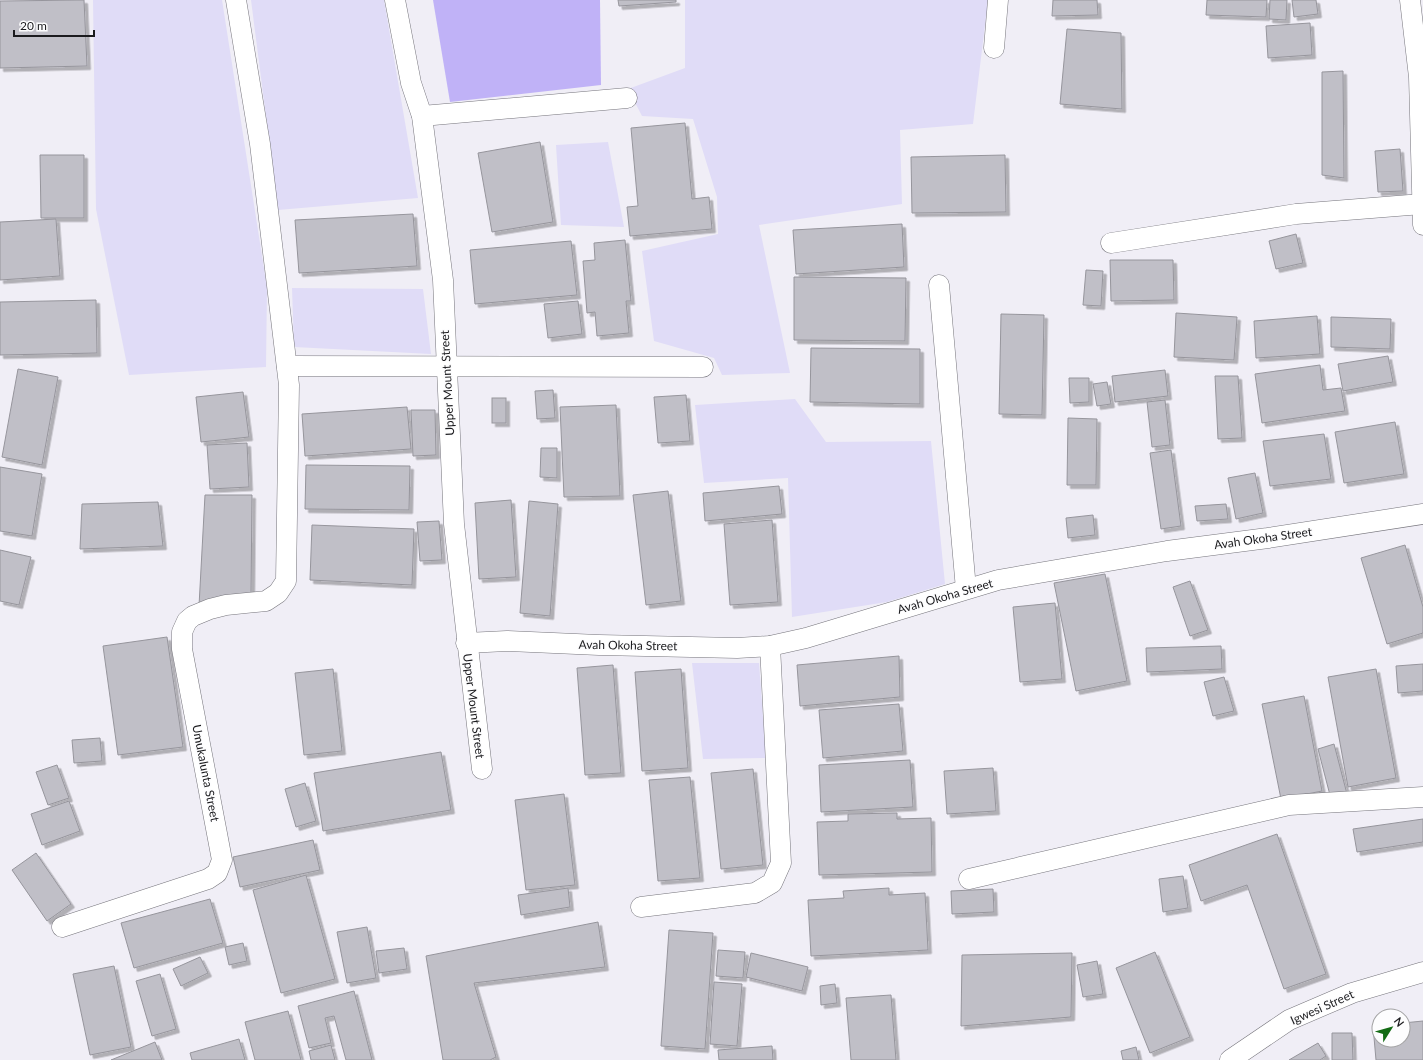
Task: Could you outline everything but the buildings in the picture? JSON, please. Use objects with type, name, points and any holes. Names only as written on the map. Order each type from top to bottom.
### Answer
[{"type":"street","points":[[236,0],[260,144],[287,366],[703,367]]},
{"type":"street","name":"Upper Mount Street","points":[[395,0],[411,83],[422,116],[443,280],[454,524],[466,643],[482,769]]},
{"type":"street","points":[[994,48],[998,0]]},
{"type":"street","points":[[1410,0],[1419,77],[1423,225]]},
{"type":"street","points":[[422,116],[627,98]]},
{"type":"street","points":[[1111,244],[1296,214],[1422,204]]},
{"type":"street","points":[[939,285],[966,589]]},
{"type":"street","name":"Umukalunta Street","points":[[62,927],[208,879],[217,873],[222,860],[182,649],[182,632],[187,621],[210,609],[226,605],[266,601],[278,593],[286,581],[289,385],[287,366]]},
{"type":"street","name":"Avah Okoha Street","points":[[466,643],[507,641],[599,646],[737,648],[770,646],[806,638],[966,589],[1029,574],[1167,550],[1268,538],[1423,514]]},
{"type":"street","points":[[641,907],[754,893],[772,884],[780,863],[770,646]]},
{"type":"street","points":[[969,879],[1289,805],[1423,798]]},
{"type":"street","name":"Igwesi Street","points":[[1230,1060],[1289,1020],[1352,993],[1423,972]]},
{"type":"shaded area","points":[[93,0],[222,0],[267,288],[266,367],[129,375],[96,209]]},
{"type":"shaded area","points":[[251,0],[384,0],[418,198],[278,210]]},
{"type":"shaded area","points":[[433,0],[600,0],[601,85],[450,102]]},
{"type":"shaded area","points":[[685,0],[988,0],[973,124],[900,130],[902,204],[759,225],[790,373],[722,375],[714,358],[654,341],[642,251],[718,234],[717,197],[693,119],[642,116],[628,89],[685,68]]},
{"type":"shaded area","points":[[608,142],[624,227],[561,225],[556,145]]},
{"type":"shaded area","points":[[292,288],[423,289],[431,354],[294,347]]},
{"type":"shaded area","points":[[795,399],[826,442],[931,441],[945,584],[887,602],[792,617],[788,478],[704,483],[695,405]]},
{"type":"shaded area","points":[[692,663],[759,663],[766,758],[703,759]]}]
